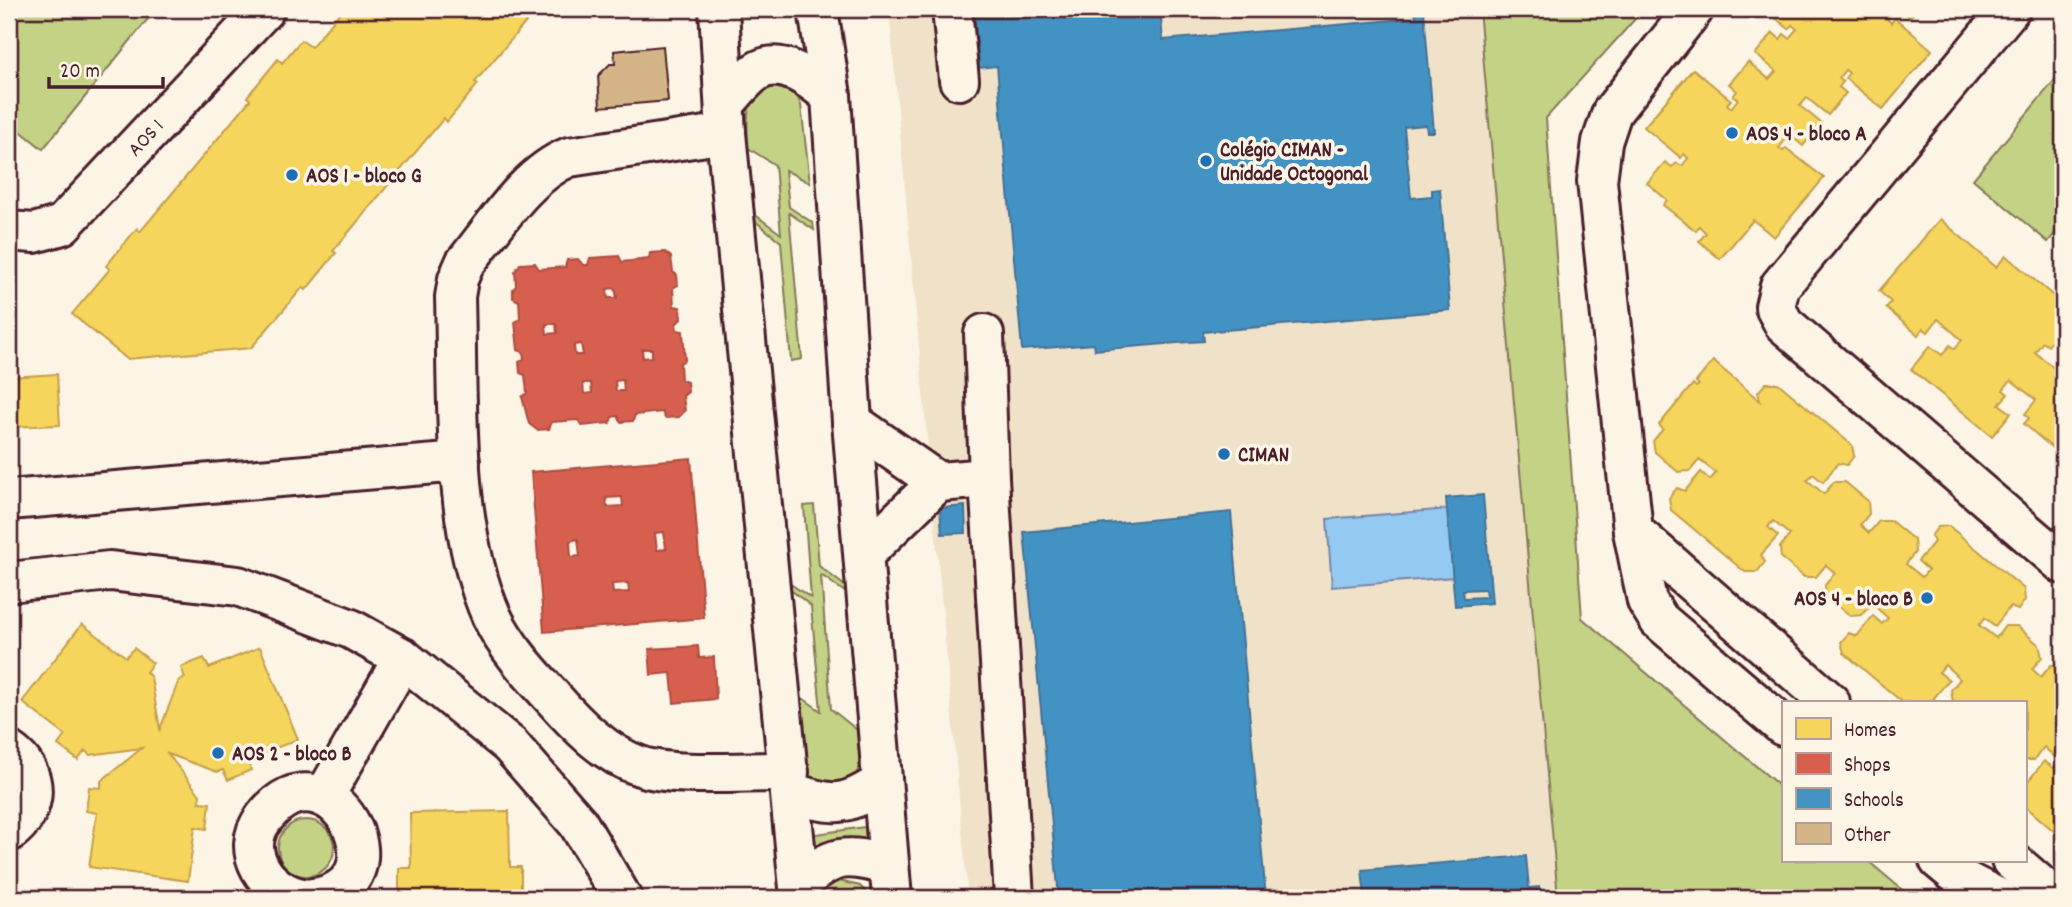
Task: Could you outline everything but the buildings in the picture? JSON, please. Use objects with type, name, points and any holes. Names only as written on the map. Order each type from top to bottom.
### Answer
[{"type":"street","name":"AOS 1","points":[[9,231],[34,233],[62,225],[265,9]]},
{"type":"street","points":[[719,9],[725,119],[800,892]]},
{"type":"street","points":[[818,9],[831,96],[852,422],[891,882]]},
{"type":"street","points":[[952,9],[959,80]]},
{"type":"street","points":[[1694,9],[1612,112],[1602,142],[1597,181],[1633,531],[1647,601],[1659,620],[1782,725]]},
{"type":"street","points":[[2010,9],[1780,286],[1775,307],[1784,324],[2063,564]]},
{"type":"street","points":[[831,96],[806,74],[779,67],[758,70],[725,119],[569,157],[552,164],[537,177],[465,263],[457,279],[455,297],[460,462],[470,545],[492,618],[525,667],[564,711],[609,751],[641,767],[790,782],[819,802],[839,804],[858,799],[882,782]]},
{"type":"street","points":[[984,334],[989,478],[1014,898]]},
{"type":"street","points":[[852,422],[938,482],[989,478]]},
{"type":"street","points":[[9,500],[460,462]]},
{"type":"street","points":[[864,554],[938,482]]},
{"type":"street","points":[[1633,531],[1829,701]]},
{"type":"street","points":[[9,582],[110,571],[238,586],[351,629],[402,658],[510,745],[578,823],[622,898]]},
{"type":"street","points":[[324,797],[402,658]]},
{"type":"street","points":[[9,751],[29,772],[33,788],[31,806],[23,821],[9,832]]},
{"type":"street","points":[[302,898],[274,888],[263,875],[256,858],[255,841],[260,823],[271,809],[286,799],[303,795],[324,797],[348,815],[356,830],[359,847],[357,863],[349,878],[337,889],[312,898]]},
{"type":"street","points":[[800,892],[820,865],[844,858],[864,858],[891,882]]},
{"type":"street","points":[[1941,862],[1963,880],[1998,898]]},
{"type":"street","points":[[2013,862],[2055,898]]},
{"type":"shaded area","name":"CIMAN","points":[[889,9],[1479,9],[1558,898],[968,898]]},
{"type":"green space","points":[[9,9],[156,9],[43,149],[9,122]]},
{"type":"green space","points":[[1479,9],[1644,9],[1546,118],[1582,618],[1782,788],[1782,862],[1869,862],[1912,898],[1558,898]]},
{"type":"green space","points":[[2063,70],[2063,223],[2048,242],[1973,179]]},
{"type":"green space","points":[[779,84],[795,92],[801,105],[810,183],[785,170],[789,207],[813,223],[814,230],[789,213],[802,359],[791,361],[781,242],[755,221],[754,214],[781,234],[775,165],[748,148],[748,117],[754,95],[758,88]]},
{"type":"green space","points":[[814,505],[819,566],[845,586],[845,592],[821,575],[831,709],[857,730],[858,768],[846,788],[807,780],[797,694],[821,711],[811,606],[787,587],[786,581],[811,598],[804,506]]},
{"type":"green space","points":[[300,820],[312,820],[322,824],[330,832],[334,848],[330,864],[322,872],[312,876],[300,876],[290,872],[282,864],[278,854],[278,842],[282,832],[290,824]]},
{"type":"green space","points":[[865,827],[866,839],[810,846],[809,835]]},
{"type":"green space","points":[[839,881],[860,886],[871,898],[818,898],[826,887]]},
{"type":"water","points":[[1449,509],[1454,577],[1332,587],[1327,519]]},
{"type":"place","name":"AOS 4 - bloco A","points":[[1732,133]]},
{"type":"place","name":"Colégio CIMAN - Unidade Octogonal","points":[[1206,161]]},
{"type":"place","name":"AOS 1 - bloco G","points":[[292,175]]},
{"type":"place","name":"CIMAN","points":[[1224,454]]},
{"type":"place","name":"AOS 4 - bloco B","points":[[1927,598]]},
{"type":"place","name":"AOS 2 - bloco B","points":[[218,753]]}]
